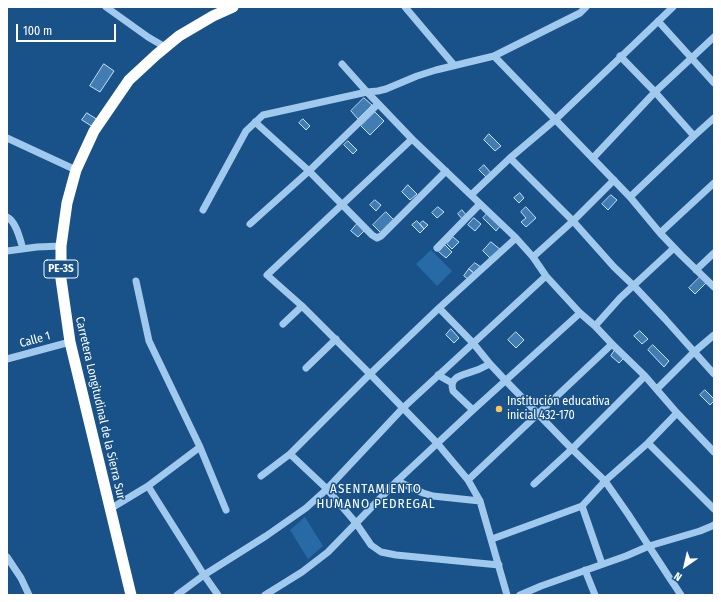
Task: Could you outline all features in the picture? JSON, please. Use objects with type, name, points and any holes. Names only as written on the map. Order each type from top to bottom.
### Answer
[{"type":"highway","name":"Carretera Longitudinal de la Sierra Sur","points":[[131,595],[70,342],[61,279],[61,246],[67,202],[76,170],[94,131],[113,102],[130,80],[179,36],[213,16],[233,7]]},
{"type":"street","points":[[106,7],[148,37],[165,47]]},
{"type":"street","points":[[405,7],[454,66]]},
{"type":"street","points":[[203,210],[246,131],[263,115],[386,89],[436,70],[494,56],[580,13],[586,7]]},
{"type":"street","points":[[471,195],[510,158],[556,118],[673,7]]},
{"type":"street","points":[[658,21],[714,83]]},
{"type":"street","points":[[593,158],[655,92],[714,37]]},
{"type":"street","points":[[494,56],[556,118],[630,197],[674,248],[714,288]]},
{"type":"street","points":[[620,56],[655,92],[694,136]]},
{"type":"street","points":[[342,64],[378,104],[516,238],[533,257],[546,276],[580,313],[645,376],[714,452]]},
{"type":"street","points":[[250,224],[309,171],[378,104]]},
{"type":"street","points":[[630,197],[714,118]]},
{"type":"street","points":[[255,122],[309,171],[376,238],[381,236],[446,171]]},
{"type":"street","points":[[7,138],[76,170]]},
{"type":"street","points":[[412,138],[267,275],[302,306],[370,374],[437,443],[468,480],[480,501],[507,595]]},
{"type":"street","points":[[510,158],[573,221],[614,267],[665,319],[714,374]]},
{"type":"street","points":[[533,257],[573,221],[614,180]]},
{"type":"street","points":[[660,232],[714,183]]},
{"type":"street","points":[[437,248],[480,204]]},
{"type":"street","points":[[7,217],[13,221],[23,249]]},
{"type":"street","points":[[261,476],[290,454],[439,308],[516,238]]},
{"type":"street","points":[[7,251],[37,246],[61,246]]},
{"type":"street","points":[[595,326],[620,298],[674,248]]},
{"type":"street","points":[[696,270],[714,253]]},
{"type":"street","points":[[177,595],[204,575],[266,536],[306,508],[403,408],[546,276]]},
{"type":"street","points":[[136,281],[149,341],[200,447],[226,510]]},
{"type":"street","points":[[283,324],[302,306]]},
{"type":"street","points":[[439,308],[473,343],[505,380],[605,481],[681,595]]},
{"type":"street","points":[[265,595],[302,572],[328,552],[397,481],[437,443],[580,313]]},
{"type":"street","points":[[657,389],[694,352],[714,335]]},
{"type":"street","points":[[306,368],[336,340]]},
{"type":"street","name":"Calle 1","points":[[7,359],[70,342]]},
{"type":"street","points":[[468,480],[612,344]]},
{"type":"street","points":[[472,410],[453,391],[452,383],[461,375],[475,371],[490,364]]},
{"type":"street","points":[[438,375],[452,383]]},
{"type":"street","points":[[534,484],[572,449],[645,376]]},
{"type":"street","points":[[492,540],[582,506],[605,481],[648,443],[677,413]]},
{"type":"street","points":[[648,443],[714,509]]},
{"type":"street","points":[[110,509],[148,486],[200,447]]},
{"type":"street","points":[[290,454],[327,488],[356,523],[371,545],[380,552],[396,555],[499,565]]},
{"type":"street","points":[[397,481],[423,493],[434,496],[480,501]]},
{"type":"street","points":[[148,486],[218,595]]},
{"type":"street","points":[[582,506],[602,564]]},
{"type":"street","points":[[520,595],[649,546],[700,531],[714,525]]},
{"type":"street","points":[[7,557],[21,578],[29,595]]},
{"type":"street","points":[[585,570],[595,595]]},
{"type":"shaded area","points":[[431,250],[452,271],[437,286],[416,264]]},
{"type":"shaded area","points":[[305,517],[323,546],[308,559],[290,530]]},
{"type":"building","points":[[104,64],[114,71],[100,92],[90,86]]},
{"type":"building","points":[[364,98],[372,105],[358,119],[351,111]]},
{"type":"building","points":[[375,112],[384,121],[370,135],[361,126]]},
{"type":"building","points":[[87,113],[98,120],[93,127],[82,120]]},
{"type":"building","points":[[303,119],[310,126],[306,130],[299,123]]},
{"type":"building","points":[[489,134],[501,146],[495,151],[484,140]]},
{"type":"building","points":[[348,141],[357,150],[353,154],[344,145]]},
{"type":"building","points":[[484,165],[492,174],[487,178],[479,170]]},
{"type":"building","points":[[408,185],[417,194],[410,200],[402,192]]},
{"type":"building","points":[[520,193],[524,198],[519,203],[514,198]]},
{"type":"building","points":[[611,195],[617,200],[608,210],[602,204]]},
{"type":"building","points":[[375,200],[381,205],[376,211],[370,205]]},
{"type":"building","points":[[438,207],[444,212],[437,218],[432,213]]},
{"type":"building","points":[[526,207],[536,218],[526,227],[521,222],[526,218],[521,212]]},
{"type":"building","points":[[462,210],[467,216],[463,220],[458,214]]},
{"type":"building","points":[[386,212],[394,220],[381,233],[373,225]]},
{"type":"building","points":[[487,214],[500,226],[496,231],[483,218]]},
{"type":"building","points":[[474,218],[481,224],[475,231],[468,225]]},
{"type":"building","points":[[417,221],[424,229],[420,233],[412,225]]},
{"type":"building","points":[[423,221],[428,225],[424,229],[420,224]]},
{"type":"building","points":[[357,224],[364,231],[358,237],[351,231]]},
{"type":"building","points":[[453,237],[459,242],[452,249],[447,244]]},
{"type":"building","points":[[491,242],[501,250],[492,260],[483,251]]},
{"type":"building","points":[[445,245],[452,252],[446,258],[439,252]]},
{"type":"building","points":[[475,263],[481,267],[475,274],[469,269]]},
{"type":"building","points":[[469,269],[475,274],[469,280],[464,276]]},
{"type":"building","points":[[700,277],[706,283],[695,294],[689,288]]},
{"type":"building","points":[[451,329],[459,338],[454,343],[446,335]]},
{"type":"building","points":[[640,331],[648,339],[642,344],[634,336]]},
{"type":"building","points":[[516,332],[524,340],[516,348],[508,340]]},
{"type":"building","points":[[653,345],[669,361],[664,367],[648,350]]},
{"type":"building","points":[[615,350],[624,358],[619,363],[611,356]]},
{"type":"building","points":[[705,390],[714,399],[710,405],[700,395]]},
{"type":"place","name":"Institución educativa inicial 432-170","points":[[499,409]]},
{"type":"district","name":"ASENTAMIENTO HUMANO PEDREGAL","points":[[376,496]]}]
